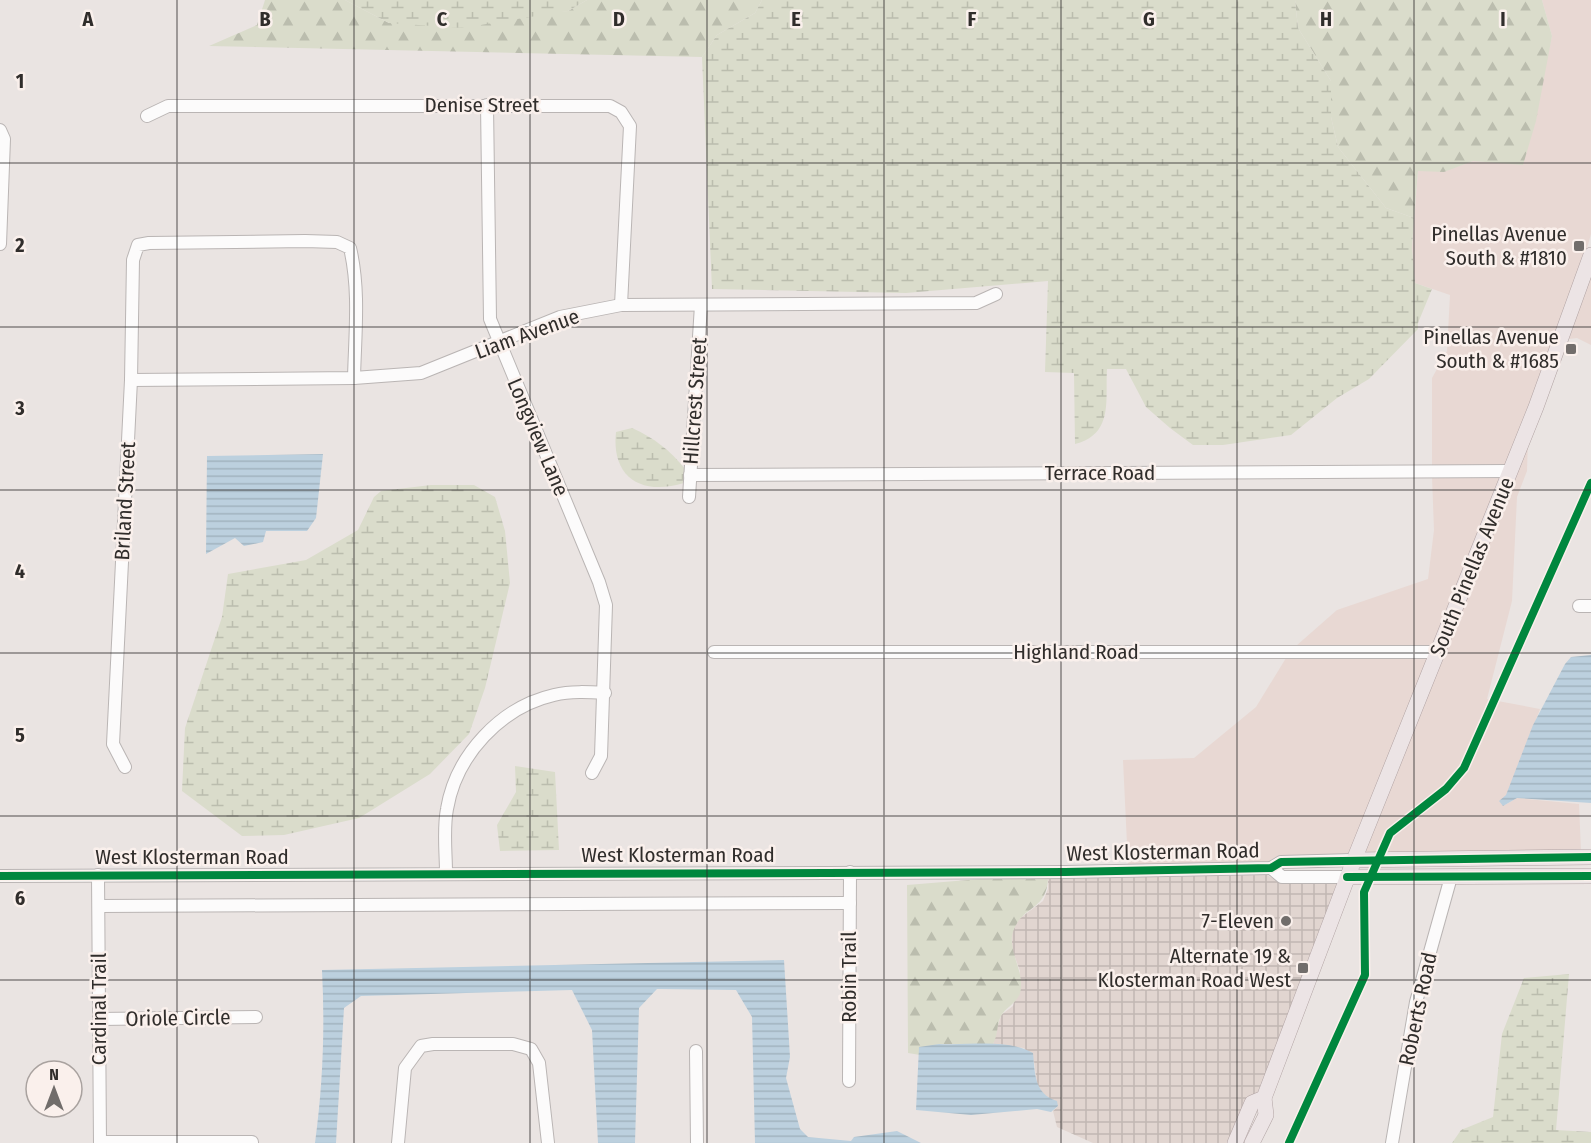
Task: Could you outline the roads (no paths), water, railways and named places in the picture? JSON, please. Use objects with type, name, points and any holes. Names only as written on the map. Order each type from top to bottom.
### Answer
[{"type":"main road","name":"South Pinellas Avenue","points":[[1264,1098],[1347,877],[1510,471],[1591,255]]},
{"type":"main road","points":[[1354,860],[1591,857]]},
{"type":"main road","points":[[1347,877],[1591,876]]},
{"type":"main road","points":[[1235,1143],[1252,1103],[1264,1098],[1266,1115],[1252,1143]]},
{"type":"street","name":"Longview Lane","points":[[488,105],[489,308],[499,343],[603,593],[608,614],[601,756],[592,773]]},
{"type":"street","name":"Denise Street","points":[[147,116],[168,106],[605,105],[616,109],[628,120],[630,126],[621,305]]},
{"type":"street","points":[[0,130],[4,139],[0,244]]},
{"type":"street","name":"Briland Street","points":[[125,767],[113,744],[131,380],[133,260],[138,245],[305,241],[337,242],[351,248],[356,307],[354,378]]},
{"type":"street","name":"Liam Avenue","points":[[131,380],[354,378],[421,373],[560,317],[621,305],[976,303],[996,294]]},
{"type":"street","name":"Hillcrest Street","points":[[688,497],[701,305]]},
{"type":"street","name":"Terrace Road","points":[[690,475],[1510,471]]},
{"type":"street","name":"Highland Road","points":[[714,652],[1438,652]]},
{"type":"street","points":[[446,873],[447,807],[456,778],[475,747],[506,717],[533,701],[564,693],[604,693]]},
{"type":"street","name":"West Klosterman Road","points":[[0,876],[1271,868],[1281,862],[1354,860]]},
{"type":"street","name":"West Klosterman Road","points":[[1271,868],[1282,877],[1347,877]]},
{"type":"street","name":"Robin Trail","points":[[849,872],[849,1081]]},
{"type":"street","name":"Cardinal Trail","points":[[98,875],[100,1142]]},
{"type":"street","name":"Roberts Road","points":[[1392,1143],[1416,1002],[1451,877]]},
{"type":"street","points":[[99,906],[849,903]]},
{"type":"street","name":"Oriole Circle","points":[[99,1019],[256,1017]]},
{"type":"street","points":[[398,1143],[405,1068],[414,1053],[421,1046],[433,1044],[490,1044],[524,1045],[536,1054],[548,1143]]},
{"type":"street","points":[[696,1052],[697,1143]]},
{"type":"street","points":[[100,1142],[252,1142]]},
{"type":"water","points":[[323,454],[316,518],[307,531],[266,531],[263,542],[244,546],[235,538],[206,554],[207,456]]},
{"type":"water","points":[[1591,655],[1591,803],[1517,798],[1503,806],[1499,801],[1506,795],[1533,725],[1565,664],[1571,657]]},
{"type":"water","points":[[784,960],[790,1057],[786,1078],[800,1129],[808,1137],[851,1141],[854,1137],[897,1131],[921,1143],[755,1143],[752,1017],[736,990],[657,989],[639,1008],[635,1143],[598,1143],[592,1030],[572,990],[361,996],[344,1008],[336,1143],[315,1143],[323,1056],[322,970]]},
{"type":"water","points":[[939,1044],[1000,1044],[1023,1048],[1033,1053],[1037,1082],[1049,1098],[1057,1101],[1058,1106],[1051,1112],[1037,1109],[971,1115],[916,1110],[919,1047]]},
{"type":"place","name":"Pinellas Avenue South & #1810","points":[[1579,246]]},
{"type":"place","name":"Pinellas Avenue South & #1685","points":[[1571,349]]},
{"type":"place","name":"7-Eleven","points":[[1286,921]]},
{"type":"place","name":"Alternate 19 & Klosterman Road West","points":[[1303,968]]}]
